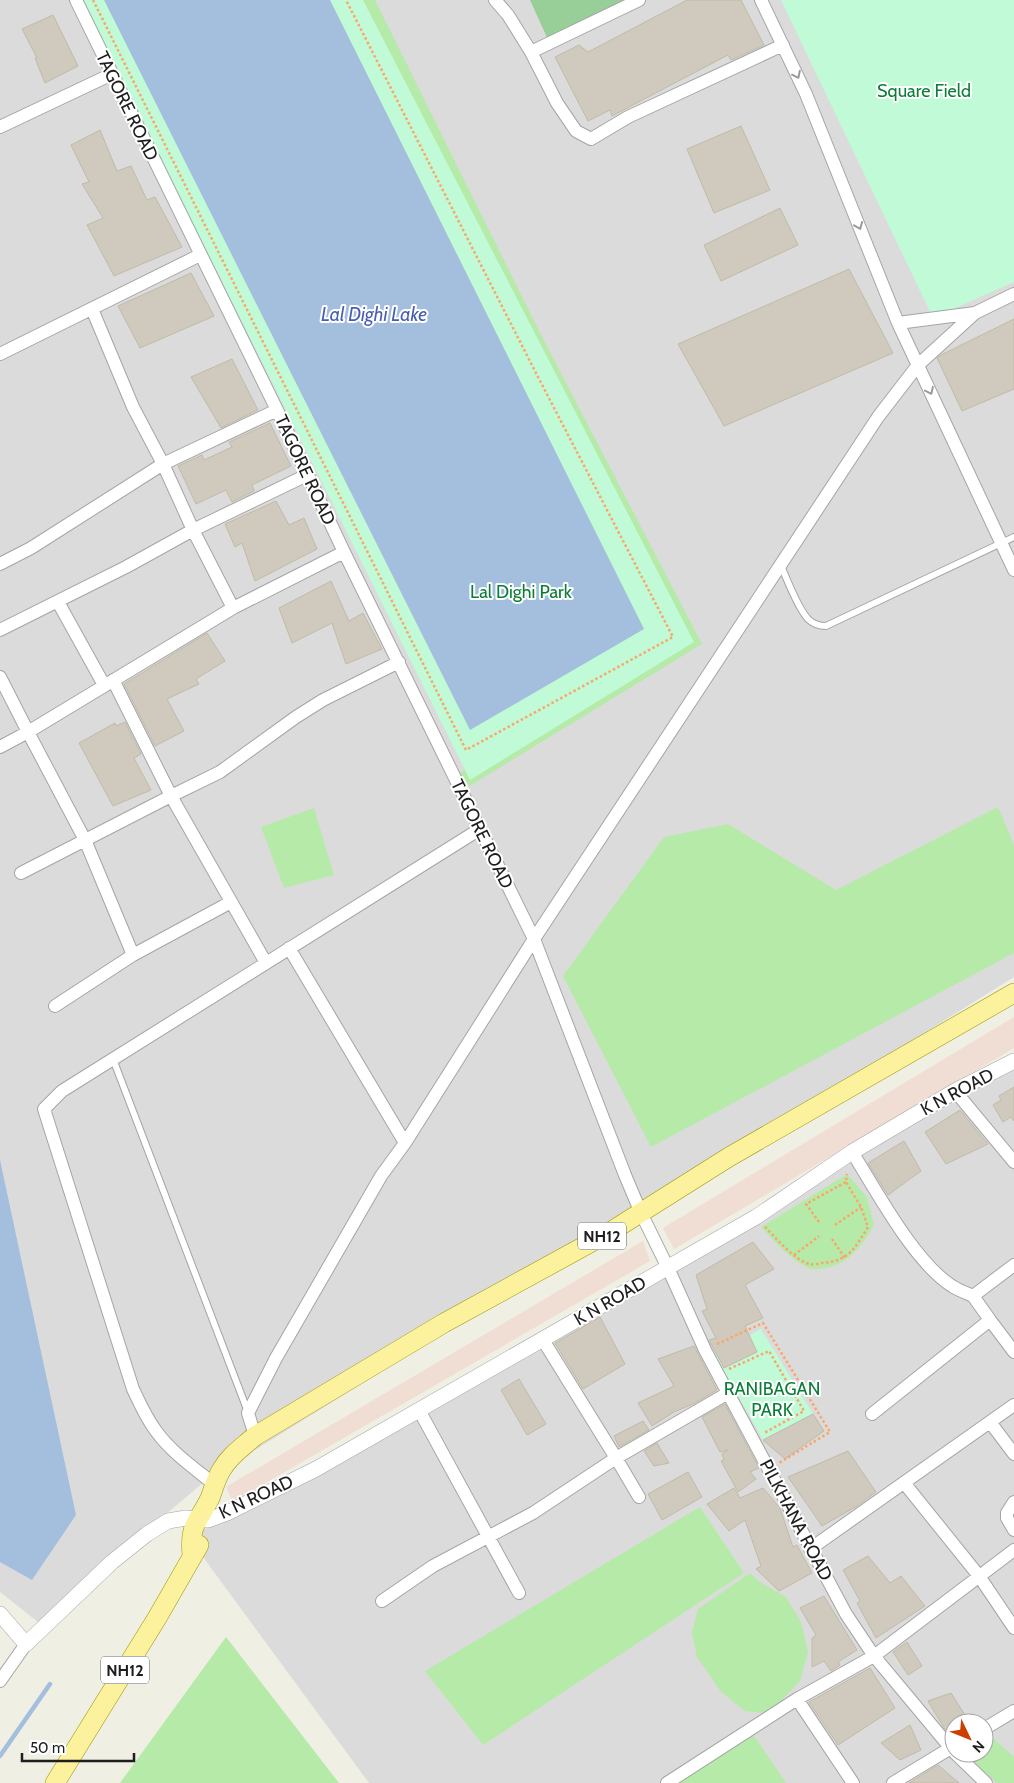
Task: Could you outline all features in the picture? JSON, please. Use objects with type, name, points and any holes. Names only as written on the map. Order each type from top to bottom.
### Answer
[{"type":"main road","name":"NH12","points":[[55,1783],[157,1618],[192,1555],[190,1540],[202,1520],[222,1468],[232,1456],[255,1436],[444,1323],[559,1261],[641,1213],[729,1157],[1014,993]]},
{"type":"street","name":"TAGORE ROAD","points":[[76,0],[534,939],[641,1213]]},
{"type":"street","points":[[495,0],[508,15],[531,52],[556,103],[576,131],[591,139],[628,116],[783,45]]},
{"type":"street","points":[[531,52],[639,0]]},
{"type":"street","points":[[761,0],[806,94],[898,323],[1014,570]]},
{"type":"street","points":[[0,127],[112,74]]},
{"type":"street","points":[[0,354],[200,255]]},
{"type":"street","points":[[255,1436],[248,1413],[291,1332],[382,1176],[405,1143],[534,939],[878,417],[918,365],[975,313],[1014,294]]},
{"type":"street","points":[[92,309],[133,407],[233,608]]},
{"type":"street","points":[[898,323],[975,313]]},
{"type":"street","points":[[0,564],[31,548],[163,464],[277,410]]},
{"type":"street","points":[[0,630],[126,567],[193,530],[307,475]]},
{"type":"street","points":[[0,747],[233,608],[344,552]]},
{"type":"street","points":[[58,602],[109,682],[266,963]]},
{"type":"street","points":[[21,873],[220,772],[296,717],[323,700],[399,662]]},
{"type":"street","points":[[0,677],[85,840],[133,955]]},
{"type":"street","points":[[212,1491],[157,1433],[148,1420],[133,1390],[44,1110],[62,1091],[113,1058],[480,829]]},
{"type":"street","points":[[56,1006],[133,955],[231,902]]},
{"type":"street","points":[[289,948],[405,1143]]},
{"type":"street","name":"K N ROAD","points":[[202,1520],[227,1513],[316,1469],[756,1217],[852,1152],[955,1091],[1014,1061]]},
{"type":"street","points":[[955,1091],[1014,1162]]},
{"type":"street","points":[[852,1152],[904,1234],[928,1264],[952,1286],[973,1296],[1014,1352]]},
{"type":"street","name":"PILKHANA ROAD","points":[[641,1213],[668,1268],[704,1350],[846,1614],[874,1656],[944,1739]]},
{"type":"street","points":[[973,1296],[1014,1266]]},
{"type":"street","points":[[872,1414],[990,1320]]},
{"type":"street","points":[[543,1340],[639,1497]]},
{"type":"street","points":[[382,1602],[434,1566],[533,1513],[616,1458],[728,1393]]},
{"type":"street","points":[[810,1549],[905,1484],[1014,1405]]},
{"type":"street","points":[[419,1410],[519,1593]]},
{"type":"street","points":[[990,1422],[1014,1454]]},
{"type":"street","points":[[905,1484],[979,1576],[1014,1628]]},
{"type":"street","points":[[1014,1502],[1007,1512],[1007,1518],[1014,1530]]},
{"type":"street","points":[[0,1681],[26,1644],[112,1562],[147,1534],[168,1521],[186,1518],[202,1520]]},
{"type":"street","points":[[667,1783],[797,1699],[874,1656],[1014,1550]]},
{"type":"street","points":[[0,1614],[26,1644]]},
{"type":"street","points":[[797,1699],[853,1783]]},
{"type":"street","points":[[994,1723],[1014,1711]]},
{"type":"street","points":[[893,1783],[944,1755]]},
{"type":"street","name":"PILKHANA ROAD","points":[[966,1763],[986,1783]]},
{"type":"lane","points":[[781,566],[808,620],[818,626],[826,626],[1014,537]]},
{"type":"lane","points":[[113,1058],[248,1413]]},
{"type":"path","points":[[93,0],[466,750],[674,637],[538,377],[346,0]]},
{"type":"path","points":[[756,1217],[794,1255],[809,1264],[829,1263],[845,1258],[858,1243],[868,1227],[861,1207],[846,1182],[852,1152]]},
{"type":"path","points":[[820,1222],[806,1204],[846,1182]]},
{"type":"path","points":[[835,1225],[861,1207]]},
{"type":"path","points":[[794,1255],[819,1236]]},
{"type":"path","points":[[832,1239],[845,1258]]},
{"type":"path","points":[[704,1350],[763,1324],[830,1432],[769,1468]]},
{"type":"path","points":[[729,1369],[769,1350],[804,1411],[763,1434]]},
{"type":"shaded area","points":[[0,0],[1014,0],[1014,977],[204,1482],[38,1622],[0,1592]]},
{"type":"shaded area","points":[[1014,1017],[1014,1048],[674,1249],[663,1228]]},
{"type":"shaded area","points":[[1014,1064],[1014,1783],[369,1783],[189,1538],[663,1274]]},
{"type":"shaded area","points":[[643,1241],[650,1261],[233,1502],[226,1487]]},
{"type":"green space","name":"Lal Dighi Lake","points":[[82,0],[363,0],[694,642],[470,780]]},
{"type":"green space","name":"Lal Dighi Park","points":[[338,0],[375,0],[539,331],[702,644],[468,787],[460,773],[488,754]]},
{"type":"green space","points":[[530,0],[636,0],[550,44]]},
{"type":"green space","name":"Square Field","points":[[781,0],[1014,0],[1014,282],[933,318]]},
{"type":"green space","points":[[998,807],[1014,845],[1014,953],[651,1147],[563,976],[664,837],[728,824],[836,890]]},
{"type":"green space","points":[[314,808],[334,875],[284,888],[261,827]]},
{"type":"green space","points":[[847,1174],[867,1197],[874,1225],[864,1241],[845,1260],[829,1267],[809,1269],[789,1255],[761,1227]]},
{"type":"green space","name":"RANIBAGAN PARK","points":[[761,1329],[813,1414],[763,1440],[715,1355]]},
{"type":"green space","points":[[700,1507],[744,1573],[483,1745],[425,1671]]},
{"type":"green space","points":[[750,1573],[760,1582],[786,1597],[801,1622],[808,1652],[800,1681],[781,1701],[765,1713],[745,1711],[721,1692],[697,1657],[692,1632],[698,1609]]},
{"type":"green space","points":[[226,1637],[339,1783],[120,1783]]},
{"type":"green space","points":[[746,1724],[786,1783],[661,1783]]},
{"type":"green space","points":[[994,1739],[1014,1757],[1014,1783],[997,1783],[974,1763],[994,1763]]},
{"type":"water","name":"Lal Dighi Lake","points":[[104,0],[330,0],[644,629],[470,730]]},
{"type":"water","points":[[0,1160],[76,1515],[32,1580],[0,1562]]},
{"type":"building","points":[[687,0],[741,0],[764,45],[731,60],[728,55],[612,116],[610,110],[588,121],[555,57],[579,45],[588,52]]},
{"type":"building","points":[[53,15],[78,66],[45,83],[35,58],[37,58],[22,29]]},
{"type":"building","points":[[741,126],[770,190],[714,213],[687,149]]},
{"type":"building","points":[[100,130],[117,171],[131,166],[147,200],[155,197],[182,247],[114,276],[87,225],[103,218],[82,184],[89,182],[71,145]]},
{"type":"building","points":[[780,208],[798,245],[721,281],[704,245]]},
{"type":"building","points":[[849,269],[893,353],[724,426],[678,344]]},
{"type":"building","points":[[191,273],[214,316],[140,348],[118,306]]},
{"type":"building","points":[[1014,319],[1014,389],[962,411],[937,358]]},
{"type":"building","points":[[232,359],[258,410],[221,428],[191,377]]},
{"type":"building","points":[[270,423],[291,466],[252,485],[254,491],[232,502],[226,490],[196,504],[178,466],[202,455],[204,460],[232,447],[229,442]]},
{"type":"building","points":[[276,501],[289,525],[304,518],[317,549],[255,581],[242,543],[235,547],[225,524]]},
{"type":"building","points":[[331,581],[349,621],[363,613],[382,649],[346,664],[332,623],[292,643],[279,608]]},
{"type":"building","points":[[207,633],[225,661],[196,679],[199,684],[167,699],[184,731],[155,746],[124,684]]},
{"type":"building","points":[[125,722],[141,754],[134,758],[151,790],[113,806],[79,743],[115,723],[116,726]]},
{"type":"building","points":[[1014,1087],[1014,1121],[1011,1117],[1003,1122],[993,1105],[1001,1100],[999,1096]]},
{"type":"building","points":[[960,1110],[988,1144],[946,1164],[925,1132]]},
{"type":"building","points":[[904,1141],[921,1171],[888,1195],[868,1163]]},
{"type":"building","points":[[753,1242],[774,1269],[745,1285],[763,1318],[745,1326],[757,1352],[724,1368],[709,1340],[716,1338],[702,1311],[707,1309],[696,1275]]},
{"type":"building","points":[[600,1317],[625,1364],[583,1389],[555,1343]]},
{"type":"building","points":[[694,1346],[717,1390],[695,1403],[674,1412],[652,1426],[638,1403],[674,1386],[658,1359]]},
{"type":"building","points":[[519,1379],[546,1424],[527,1435],[501,1390]]},
{"type":"building","points":[[725,1404],[759,1468],[750,1472],[756,1479],[738,1492],[721,1461],[724,1460],[722,1454],[728,1450],[720,1452],[702,1417]]},
{"type":"building","points":[[813,1414],[824,1431],[785,1459],[763,1440]]},
{"type":"building","points":[[643,1421],[649,1430],[619,1447],[614,1436]]},
{"type":"building","points":[[657,1443],[669,1463],[654,1466],[644,1451]]},
{"type":"building","points":[[848,1451],[876,1492],[857,1506],[822,1526],[788,1477]]},
{"type":"building","points":[[688,1472],[702,1497],[662,1520],[648,1494]]},
{"type":"building","points":[[734,1488],[740,1498],[763,1488],[780,1508],[793,1547],[797,1545],[812,1573],[779,1591],[756,1569],[761,1566],[745,1520],[729,1531],[707,1504]]},
{"type":"building","points":[[868,1556],[890,1583],[901,1576],[925,1606],[876,1638],[857,1603],[860,1601],[843,1570]]},
{"type":"building","points":[[824,1596],[857,1650],[838,1662],[840,1665],[831,1671],[824,1661],[812,1667],[812,1638],[816,1635],[800,1608]]},
{"type":"building","points":[[907,1642],[922,1666],[908,1675],[893,1652]]},
{"type":"building","points":[[870,1668],[895,1708],[838,1745],[809,1702]]},
{"type":"building","points":[[951,1693],[964,1713],[944,1713],[944,1728],[928,1701]]},
{"type":"building","points":[[910,1725],[921,1750],[900,1760],[881,1743]]},
{"type":"building","points":[[938,1765],[959,1783],[909,1783]]},
{"type":"waterway","points":[[0,1756],[50,1684]]}]
